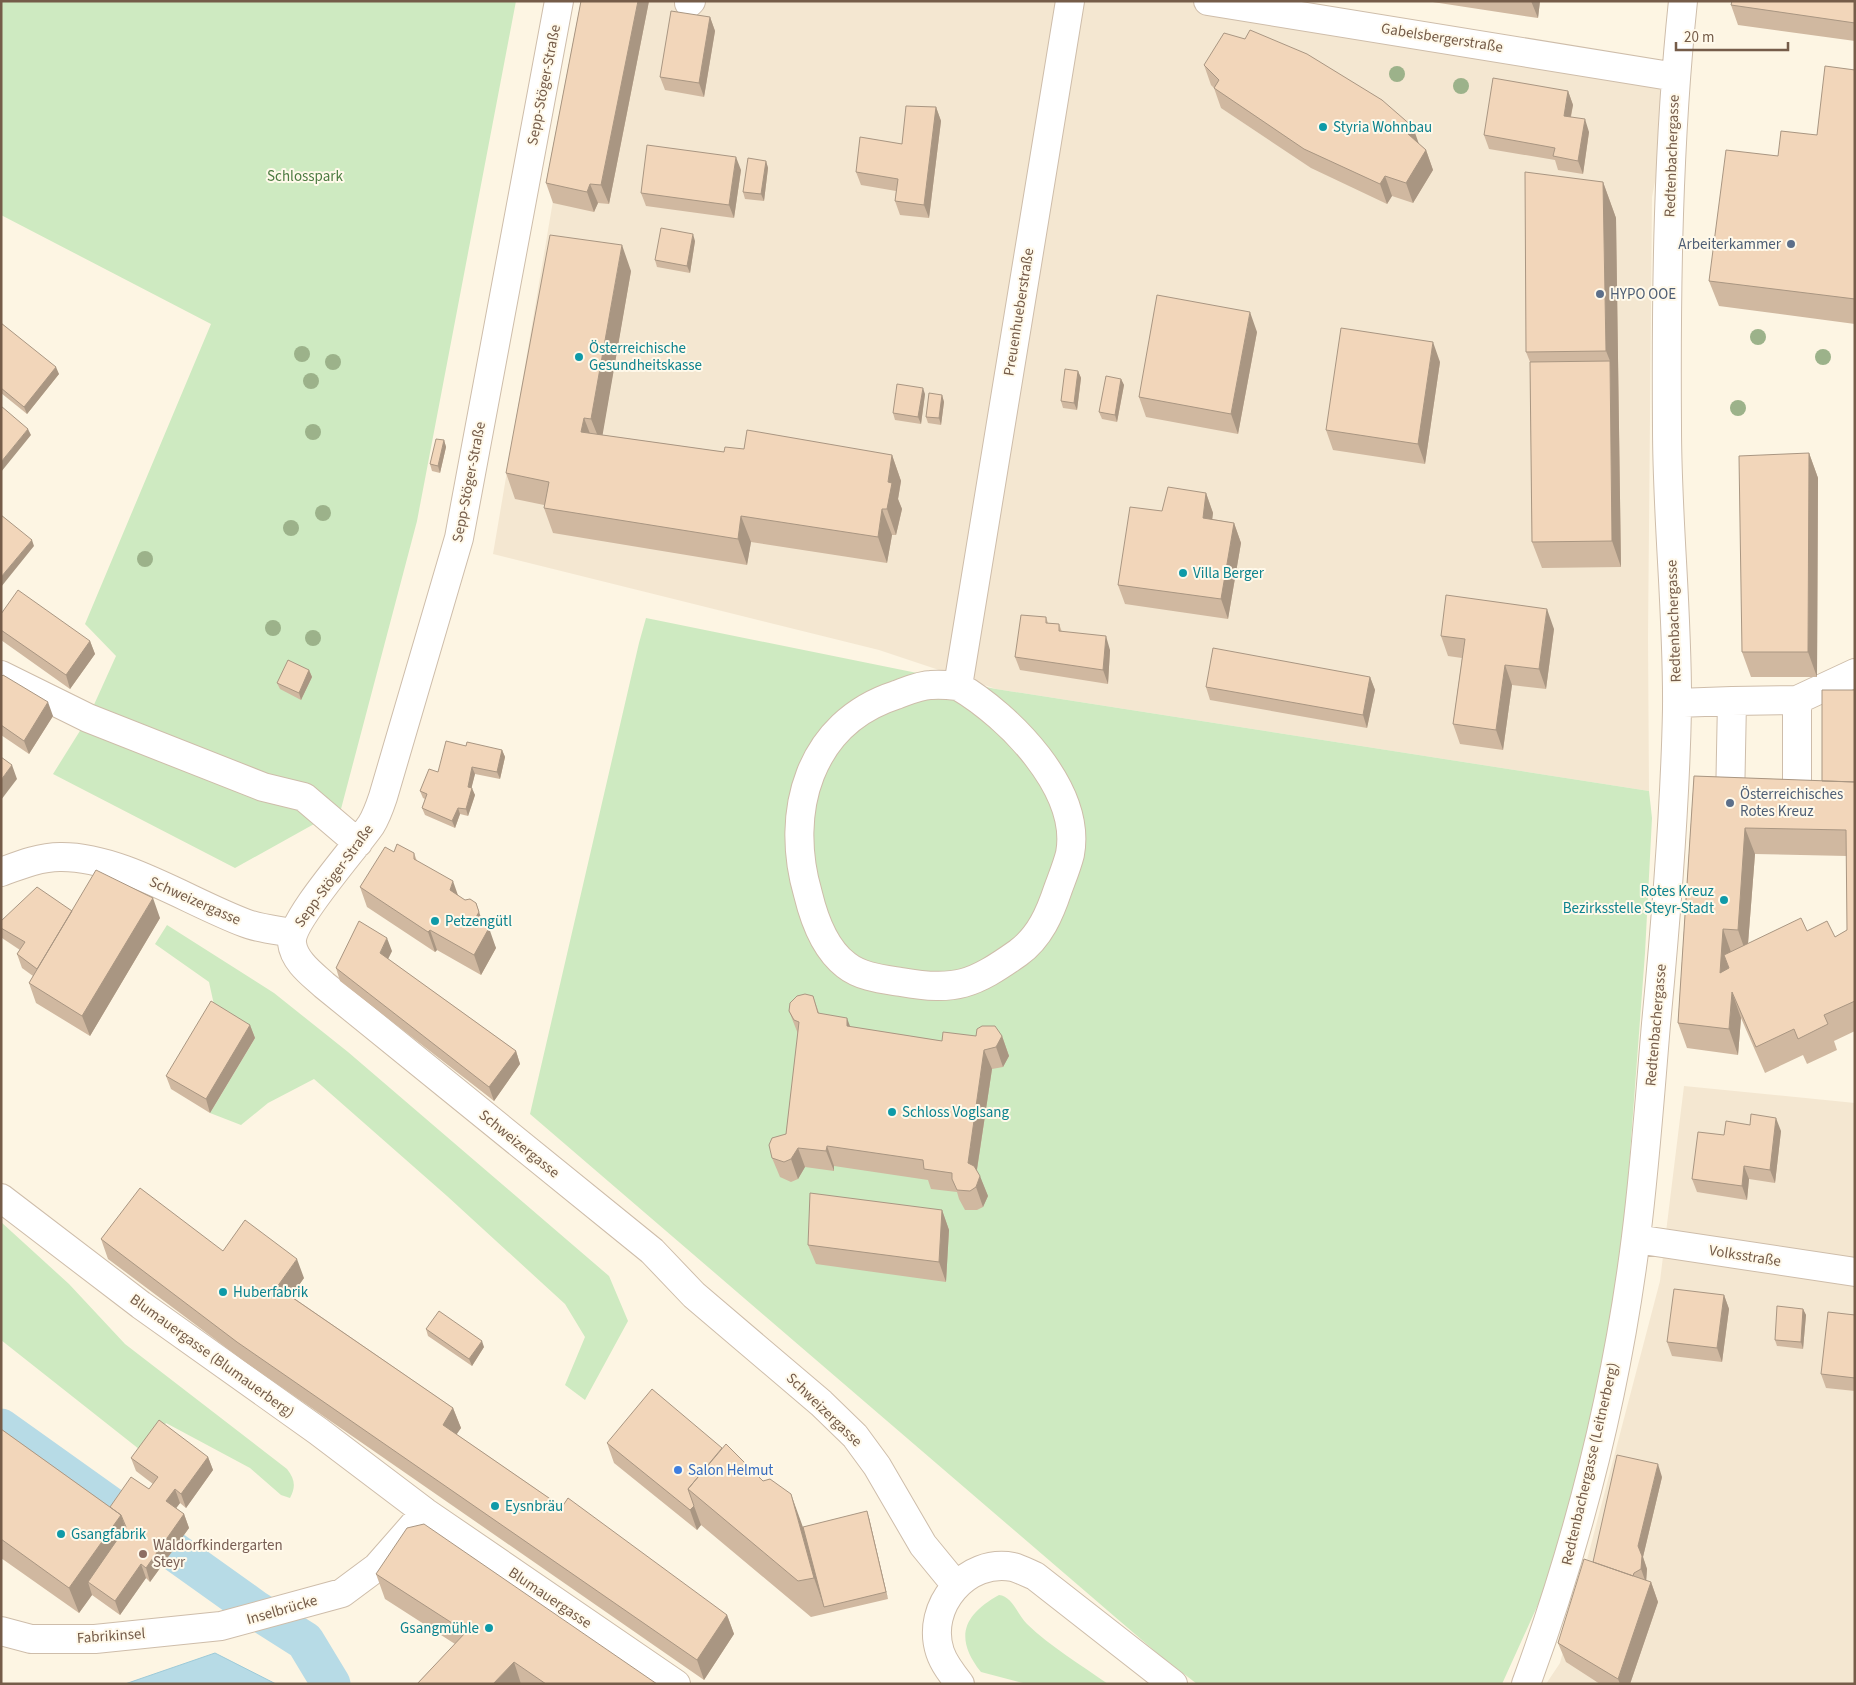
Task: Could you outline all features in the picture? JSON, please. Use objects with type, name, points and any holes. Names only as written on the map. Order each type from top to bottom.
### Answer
[{"type":"street","name":"Sepp-Stöger-Straße","points":[[293,932],[372,823],[383,797],[459,538],[559,1]]},
{"type":"street","name":"Preuenhueberstraße","points":[[958,686],[1070,1]]},
{"type":"street","name":"Gabelsbergerstraße","points":[[1208,1],[1676,77]]},
{"type":"street","name":"Redtenbachergasse","points":[[1636,1239],[1673,822],[1677,703],[1667,430],[1669,205],[1676,77],[1683,1]]},
{"type":"street","points":[[1677,703],[1797,700],[1855,673]]},
{"type":"street","points":[[1,675],[88,718],[263,787],[304,797],[358,843]]},
{"type":"street","points":[[929,685],[958,686],[984,701],[1020,736],[1044,765],[1056,785],[1065,806],[1070,853],[1050,914],[1024,949],[976,980],[958,986],[920,986],[862,975],[844,964],[828,944],[818,925],[810,902],[799,851],[798,823],[803,791],[812,768],[825,747],[843,724],[863,708],[877,701],[929,685]]},
{"type":"street","points":[[1796,797],[1797,700]]},
{"type":"street","points":[[1730,803],[1732,701]]},
{"type":"street","name":"Schweizergasse","points":[[1,872],[26,862],[60,857],[96,860],[174,890],[245,923],[293,932],[292,942],[295,952],[304,967],[324,985],[652,1251],[694,1295],[821,1403],[855,1436],[877,1466],[923,1545],[955,1584]]},
{"type":"street","name":"Blumauergasse (Blumauerberg)","points":[[1,1198],[141,1305],[318,1431],[425,1512]]},
{"type":"street","name":"Volksstraße","points":[[1636,1239],[1855,1272]]},
{"type":"street","name":"Redtenbachergasse (Leitnerberg)","points":[[1526,1684],[1555,1605],[1583,1505],[1613,1377],[1636,1239]]},
{"type":"street","name":"Inselbrücke","points":[[221,1626],[342,1593],[377,1568],[425,1512]]},
{"type":"street","name":"Blumauergasse","points":[[425,1512],[676,1684]]},
{"type":"street","points":[[960,1684],[947,1669],[939,1650],[937,1626],[944,1602],[955,1584],[974,1573],[991,1567],[1014,1567],[1035,1576],[1174,1684]]},
{"type":"street","name":"Fabrikinsel","points":[[1,1631],[31,1639],[95,1639],[221,1626]]},
{"type":"shaded area","points":[[587,1],[1241,1],[1676,77],[1652,197],[1648,638],[1649,791],[996,689],[879,650],[493,554]]},
{"type":"shaded area","points":[[1684,1086],[1855,1103],[1855,1684],[1546,1684],[1560,1663],[1660,1281]]},
{"type":"green space","name":"Schlosspark","points":[[1,1],[516,1],[417,521],[341,809],[235,868],[53,774],[88,718],[116,656],[85,624],[211,324],[1,215]]},
{"type":"green space","points":[[646,618],[996,689],[1649,791],[1652,818],[1645,953],[1621,1274],[1573,1497],[1550,1578],[1502,1684],[1197,1684],[1157,1653],[530,1114]]},
{"type":"green space","points":[[167,925],[274,993],[348,1052],[609,1276],[628,1321],[585,1400],[565,1385],[585,1337],[565,1304],[447,1196],[314,1079],[268,1103],[241,1125],[210,1113],[255,1038],[216,1014],[209,982],[155,944]]},
{"type":"green space","points":[[1,1222],[69,1284],[125,1344],[287,1469],[294,1483],[290,1498],[281,1495],[250,1468],[166,1423],[144,1453],[1,1340]]},
{"type":"green space","points":[[999,1595],[1008,1599],[1027,1624],[1046,1640],[1108,1684],[1027,1684],[981,1672],[967,1648],[966,1628],[970,1619],[977,1611]]},
{"type":"water","points":[[215,1653],[276,1684],[125,1684]]},
{"type":"building","points":[[581,1],[638,1],[601,185],[590,184],[587,192],[546,183]]},
{"type":"building","points":[[1732,1],[1855,1],[1855,23],[1731,5]]},
{"type":"building","points":[[671,11],[710,17],[699,83],[660,77]]},
{"type":"building","name":"Styria Wohnbau","points":[[1250,30],[1307,54],[1382,100],[1413,127],[1408,134],[1426,150],[1406,183],[1385,176],[1380,184],[1304,149],[1214,88],[1219,80],[1204,65],[1224,33],[1245,39]]},
{"type":"building","name":"Arbeiterkammer","points":[[1825,66],[1855,70],[1855,299],[1709,281],[1726,150],[1778,156],[1781,131],[1817,135]]},
{"type":"building","points":[[1493,78],[1568,91],[1564,116],[1585,119],[1578,161],[1553,156],[1555,148],[1484,135]]},
{"type":"building","points":[[906,106],[936,107],[924,205],[895,201],[898,179],[856,172],[860,137],[902,144]]},
{"type":"building","points":[[647,145],[736,157],[729,205],[641,193]]},
{"type":"building","points":[[748,158],[766,161],[761,194],[743,192]]},
{"type":"building","points":[[1525,172],[1603,182],[1606,351],[1526,352]]},
{"type":"building","points":[[661,228],[693,234],[687,266],[655,260]]},
{"type":"building","name":"Österreichische Gesundheitskasse","points":[[550,235],[622,245],[591,419],[584,418],[581,432],[724,452],[725,447],[744,449],[747,430],[892,455],[888,482],[892,483],[887,509],[882,509],[878,537],[741,516],[738,539],[544,508],[549,482],[506,473]]},
{"type":"building","points":[[1157,295],[1250,312],[1231,414],[1139,397]]},
{"type":"building","points":[[1,323],[56,367],[24,407],[1,388]]},
{"type":"building","points":[[1341,328],[1433,342],[1418,444],[1326,430]]},
{"type":"building","points":[[1610,361],[1612,541],[1532,542],[1530,362]]},
{"type":"building","points":[[1065,369],[1078,371],[1074,403],[1061,401]]},
{"type":"building","points":[[1106,376],[1121,379],[1115,415],[1099,412]]},
{"type":"building","points":[[897,384],[923,388],[918,417],[893,413]]},
{"type":"building","points":[[929,393],[942,395],[939,418],[926,417]]},
{"type":"building","points":[[1,406],[28,429],[1,462]]},
{"type":"building","points":[[436,439],[444,440],[438,466],[430,464]]},
{"type":"building","points":[[1809,453],[1808,652],[1742,652],[1739,456]]},
{"type":"building","name":"Villa Berger","points":[[1168,487],[1206,493],[1203,518],[1234,523],[1221,599],[1118,585],[1130,507],[1162,511]]},
{"type":"building","points":[[1,515],[32,540],[1,577]]},
{"type":"building","points":[[18,590],[90,641],[66,675],[1,630],[1,614]]},
{"type":"building","points":[[1446,595],[1547,609],[1539,669],[1505,665],[1496,730],[1453,724],[1465,639],[1441,636]]},
{"type":"building","points":[[1021,615],[1046,617],[1046,623],[1059,624],[1059,631],[1106,636],[1103,670],[1015,657]]},
{"type":"building","points":[[1213,648],[1370,677],[1363,715],[1206,687]]},
{"type":"building","points":[[288,660],[309,670],[299,693],[277,683]]},
{"type":"building","points":[[3,675],[48,702],[24,741],[1,725],[1,677]]},
{"type":"building","points":[[1822,690],[1855,690],[1855,782],[1822,781]]},
{"type":"building","points":[[446,741],[466,746],[467,742],[502,750],[497,772],[472,767],[468,787],[472,788],[466,809],[458,808],[452,821],[422,808],[427,794],[420,791],[429,769],[438,772]]},
{"type":"building","points":[[1,757],[12,765],[1,780]]},
{"type":"building","name":"Rotes Kreuz Bezirksstelle Steyr-Stadt","points":[[1694,776],[1855,782],[1855,1001],[1824,1015],[1828,1024],[1798,1039],[1794,1029],[1756,1047],[1732,992],[1729,1029],[1678,1023]],"holes":[[[1745,828],[1846,830],[1847,930],[1835,937],[1827,921],[1807,931],[1801,918],[1724,955],[1729,968],[1720,973],[1723,929],[1738,930]]]},
{"type":"building","name":"Petzengütl","points":[[397,844],[414,853],[414,859],[453,881],[450,890],[465,900],[470,899],[476,903],[479,912],[475,919],[489,928],[474,955],[430,930],[428,932],[360,887],[385,847],[394,852]]},
{"type":"building","points":[[96,870],[153,898],[82,1016],[29,983]]},
{"type":"building","points":[[37,887],[72,911],[37,969],[17,954],[25,942],[1,928],[1,921]]},
{"type":"building","points":[[359,921],[387,938],[380,953],[516,1051],[489,1087],[336,968]]},
{"type":"building","name":"Schloss Voglsang","points":[[805,994],[813,996],[818,1013],[847,1018],[847,1026],[942,1041],[943,1032],[976,1036],[977,1029],[982,1026],[995,1026],[1002,1036],[996,1047],[984,1050],[968,1163],[974,1166],[980,1176],[976,1187],[970,1191],[957,1190],[952,1179],[952,1173],[924,1169],[923,1160],[827,1146],[826,1151],[798,1148],[791,1159],[784,1162],[772,1158],[769,1145],[772,1138],[786,1134],[799,1022],[794,1020],[789,1011],[790,1003],[797,996]]},
{"type":"building","points":[[211,1001],[250,1025],[206,1099],[166,1076]]},
{"type":"building","points":[[1751,1114],[1776,1118],[1770,1170],[1744,1166],[1742,1186],[1692,1179],[1698,1132],[1724,1135],[1726,1121],[1750,1125]]},
{"type":"building","points":[[140,1188],[223,1251],[245,1220],[297,1259],[277,1287],[453,1408],[443,1425],[562,1507],[568,1498],[727,1615],[697,1660],[237,1342],[101,1239]]},
{"type":"building","points":[[810,1193],[942,1210],[939,1262],[808,1245]]},
{"type":"building","points":[[1674,1289],[1724,1295],[1717,1348],[1667,1342]]},
{"type":"building","points":[[1777,1306],[1803,1309],[1801,1342],[1775,1340]]},
{"type":"building","points":[[439,1311],[482,1341],[469,1359],[426,1329]]},
{"type":"building","points":[[1828,1312],[1855,1315],[1855,1378],[1821,1374]]},
{"type":"building","name":"Salon Helmut","points":[[652,1389],[722,1448],[688,1489],[694,1506],[690,1510],[607,1443]]},
{"type":"building","points":[[159,1420],[208,1457],[181,1494],[175,1489],[166,1501],[184,1514],[146,1568],[141,1564],[115,1601],[88,1582],[126,1527],[121,1515],[110,1507],[131,1477],[149,1489],[158,1477],[131,1458]]},
{"type":"building","name":"Gsangfabrik","points":[[1,1429],[121,1515],[69,1588],[1,1539]]},
{"type":"building","points":[[726,1444],[763,1481],[770,1479],[791,1494],[814,1578],[798,1581],[688,1489]]},
{"type":"building","points":[[1617,1455],[1658,1464],[1638,1546],[1642,1556],[1641,1569],[1634,1573],[1633,1576],[1593,1562]]},
{"type":"building","points":[[867,1511],[886,1592],[824,1607],[803,1527]]},
{"type":"building","name":"Gsangmühle","points":[[424,1524],[657,1684],[546,1684],[514,1662],[493,1684],[417,1684],[466,1632],[376,1574],[407,1528]]},
{"type":"building","points":[[1584,1559],[1651,1582],[1618,1679],[1558,1643]]},
{"type":"waterway","points":[[1,1428],[256,1610],[305,1641],[331,1684]]},
{"type":"place","name":"Styria Wohnbau","points":[[1323,127]]},
{"type":"place","name":"Arbeiterkammer","points":[[1791,244]]},
{"type":"place","name":"HYPO OOE","points":[[1600,294]]},
{"type":"place","name":"Österreichische Gesundheitskasse","points":[[579,357]]},
{"type":"place","name":"Villa Berger","points":[[1183,573]]},
{"type":"place","name":"Österreichisches Rotes Kreuz","points":[[1730,803]]},
{"type":"place","name":"Rotes Kreuz Bezirksstelle Steyr-Stadt","points":[[1724,900]]},
{"type":"place","name":"Petzengütl","points":[[435,921]]},
{"type":"place","name":"Schloss Voglsang","points":[[892,1112]]},
{"type":"place","name":"Huberfabrik","points":[[223,1292]]},
{"type":"place","name":"Salon Helmut","points":[[678,1470]]},
{"type":"place","name":"Eysnbräu","points":[[495,1506]]},
{"type":"place","name":"Gsangfabrik","points":[[61,1534]]},
{"type":"place","name":"Waldorfkindergarten Steyr","points":[[143,1554]]},
{"type":"place","name":"Gsangmühle","points":[[489,1628]]}]
